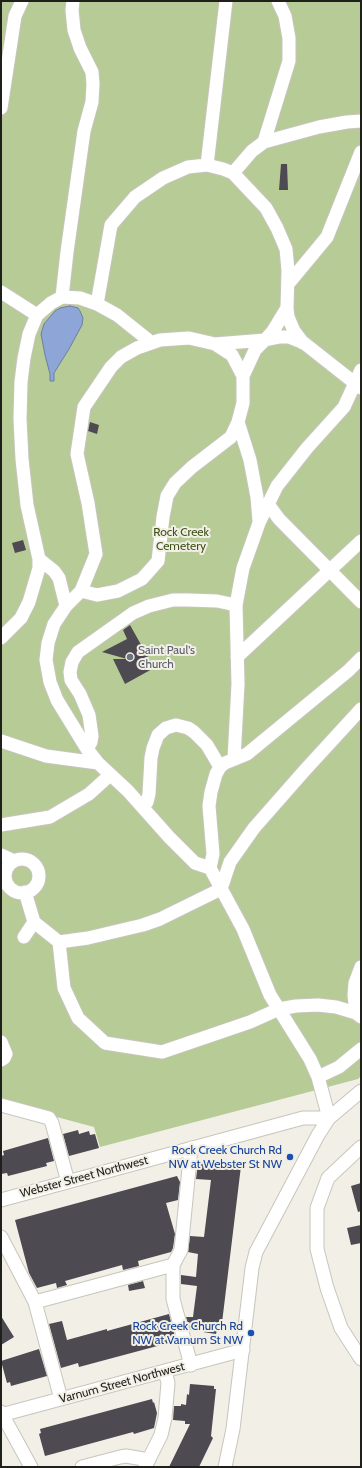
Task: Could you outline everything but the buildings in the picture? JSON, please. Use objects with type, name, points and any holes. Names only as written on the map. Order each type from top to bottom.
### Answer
[{"type":"street","points":[[1,108],[15,16],[22,1]]},
{"type":"street","points":[[62,297],[84,131],[92,102],[93,84],[92,72],[80,48],[74,30],[72,10],[73,1]]},
{"type":"street","points":[[207,165],[226,1]]},
{"type":"street","points":[[264,142],[289,61],[290,38],[286,16],[278,1]]},
{"type":"street","points":[[233,173],[252,151],[264,142],[319,127],[361,121]]},
{"type":"street","points":[[288,284],[328,237],[361,152]]},
{"type":"street","points":[[97,304],[111,225],[135,197],[162,178],[188,167],[207,165],[223,169],[233,173],[266,208],[277,228],[286,249],[288,270],[287,308],[288,317],[294,331],[304,343],[358,385]]},
{"type":"street","points":[[1,292],[37,315]]},
{"type":"street","points":[[1,638],[21,618],[29,602],[39,568],[39,559],[27,505],[22,459],[20,419],[21,382],[24,358],[29,334],[37,315],[51,303],[62,297],[80,298],[97,304],[117,315],[152,343]]},
{"type":"street","points":[[81,590],[97,595],[118,591],[142,579],[158,561],[167,496],[175,483],[192,467],[231,437],[238,422],[243,403],[243,376],[255,350],[273,331],[287,308]]},
{"type":"street","points":[[210,868],[195,863],[169,837],[128,790],[98,764],[57,700],[50,682],[46,660],[48,643],[54,624],[66,606],[81,590],[96,554],[88,503],[77,454],[84,407],[111,367],[121,357],[137,348],[160,340],[189,338],[215,344],[289,337],[304,343]]},
{"type":"street","points":[[215,344],[232,355],[243,376]]},
{"type":"street","points":[[234,759],[238,684],[236,605],[243,568],[259,523],[277,486],[307,448],[344,407],[358,385],[361,370]]},
{"type":"street","points":[[238,422],[250,460],[257,497],[259,523]]},
{"type":"street","points":[[268,504],[279,518],[361,602]]},
{"type":"street","points":[[237,657],[361,540]]},
{"type":"street","points":[[39,559],[54,571],[59,578],[66,606]]},
{"type":"street","points":[[87,749],[91,742],[92,736],[89,715],[80,694],[71,680],[70,672],[72,662],[78,652],[133,613],[149,606],[173,600],[217,601],[236,605]]},
{"type":"street","points":[[329,1118],[318,1077],[310,1059],[270,995],[243,929],[210,868],[213,854],[209,806],[216,774],[220,767],[247,754],[348,671],[361,658]]},
{"type":"street","points":[[59,942],[88,938],[143,926],[221,890],[230,862],[254,828],[361,709]]},
{"type":"street","points":[[143,807],[147,802],[149,794],[150,764],[153,748],[158,735],[166,728],[176,725],[188,728],[194,732],[207,745],[220,767]]},
{"type":"street","points":[[1,741],[46,756],[98,764]]},
{"type":"street","points":[[1,825],[50,817],[89,794],[110,775]]},
{"type":"street","points":[[1,855],[14,861]]},
{"type":"street","points":[[19,859],[30,861],[38,870],[38,881],[35,886],[25,892],[20,892],[11,888],[6,879],[7,869],[14,861],[19,859]]},
{"type":"street","points":[[25,892],[34,922],[59,942],[64,988],[78,1018],[105,1043],[162,1052],[243,1025],[280,1009],[296,1006],[318,1005],[336,1007],[358,1015]]},
{"type":"street","points":[[24,937],[34,922]]},
{"type":"street","points":[[358,1015],[354,995],[355,983],[361,967]]},
{"type":"street","points":[[1,1042],[6,1054],[1,1060]]},
{"type":"street","points":[[318,1077],[339,1067],[361,1049]]},
{"type":"street","points":[[225,1467],[232,1435],[252,1268],[256,1252],[318,1135],[329,1118],[361,1091]]},
{"type":"street","points":[[1,1105],[49,1118],[52,1123],[68,1182]]},
{"type":"street","name":"Webster Street Northwest","points":[[1,1200],[303,1118],[329,1118]]},
{"type":"street","points":[[361,1147],[328,1178],[317,1208],[317,1249],[327,1288],[341,1328],[361,1359]]},
{"type":"street","points":[[191,1148],[180,1250],[173,1265],[173,1299],[191,1365]]},
{"type":"street","points":[[1,1237],[35,1302],[61,1399]]},
{"type":"street","points":[[35,1302],[173,1265]]},
{"type":"street","name":"Varnum Street Northwest","points":[[2,1414],[165,1372],[243,1350]]},
{"type":"street","points":[[82,1467],[126,1456],[147,1463],[161,1435],[166,1418],[168,1383],[165,1372]]},
{"type":"street","points":[[2,1414],[31,1467]]},
{"type":"green space","name":"Rock Creek Cemetery","points":[[1,1],[361,1],[361,1076],[358,1079],[100,1147],[94,1127],[1,1102]]},
{"type":"water","points":[[70,306],[78,308],[80,311],[83,318],[82,325],[54,373],[54,381],[50,381],[50,374],[41,334],[44,324],[55,311],[60,308]]},
{"type":"place","name":"Saint Paul's Church","points":[[130,657]]},
{"type":"place","name":"Rock Creek Church Rd NW at Webster St NW","points":[[290,1157]]},
{"type":"place","name":"Rock Creek Church Rd NW at Varnum St NW","points":[[251,1333]]}]
